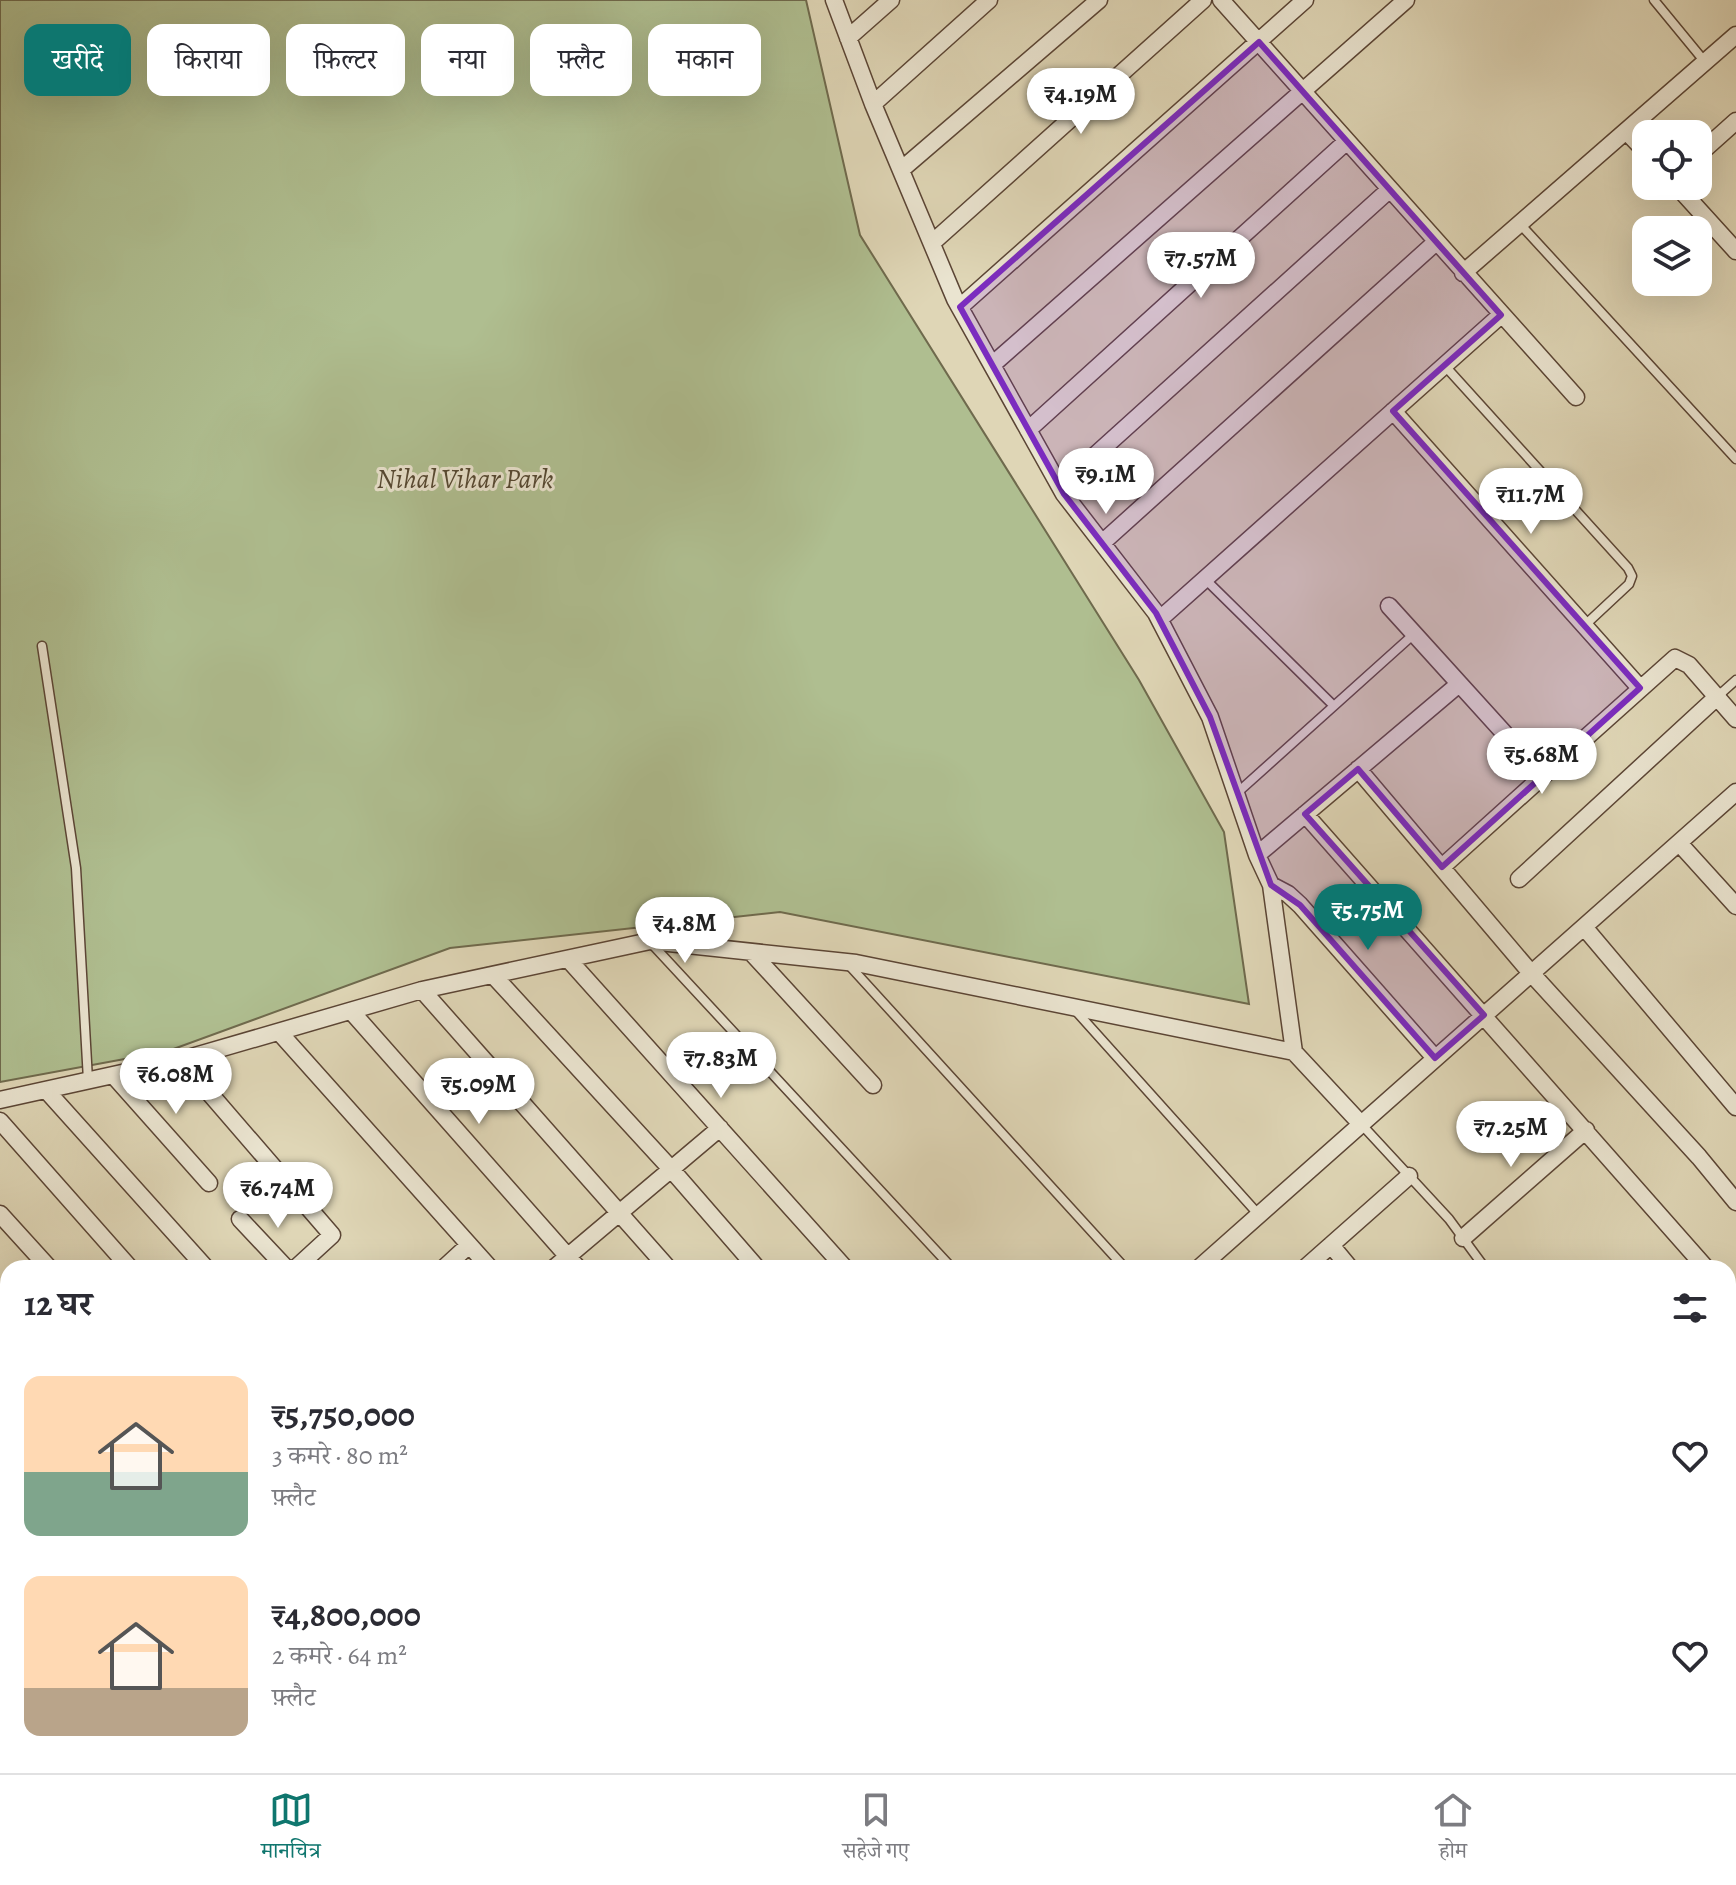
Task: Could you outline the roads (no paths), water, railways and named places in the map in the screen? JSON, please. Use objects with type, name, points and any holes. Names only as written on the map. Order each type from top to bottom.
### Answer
[{"type":"street","points":[[834,0],[873,104],[960,307],[1060,487],[1160,619],[1210,717],[1257,855],[1271,885],[1294,1052],[1361,1124]]},
{"type":"street","points":[[848,38],[891,0]]},
{"type":"street","points":[[873,104],[989,0]]},
{"type":"street","points":[[901,170],[1099,0]]},
{"type":"street","points":[[932,243],[1203,0]]},
{"type":"street","points":[[1221,0],[1576,397]]},
{"type":"street","points":[[960,307],[1305,0]]},
{"type":"street","points":[[992,365],[1406,0]]},
{"type":"street","points":[[1463,273],[1736,35]]},
{"type":"street","points":[[1712,142],[1736,121]]},
{"type":"street","points":[[1626,131],[1632,137]]},
{"type":"street","points":[[1028,430],[1347,141]]},
{"type":"street","points":[[1060,487],[1389,190]]},
{"type":"street","points":[[1690,200],[1736,251]]},
{"type":"street","points":[[1102,543],[1436,242]]},
{"type":"street","points":[[1160,619],[1501,315]]},
{"type":"street","points":[[1393,411],[1640,688]]},
{"type":"street","points":[[1389,606],[1543,776]]},
{"type":"street","points":[[1442,867],[1675,658],[1689,665],[1736,719]]},
{"type":"street","points":[[1257,855],[1459,684]]},
{"type":"street","points":[[1519,879],[1718,696]]},
{"type":"street","points":[[1358,769],[1531,973],[1699,1157],[1736,1202]]},
{"type":"street","points":[[1208,1260],[1736,792]]},
{"type":"street","points":[[1305,814],[1699,1260]]},
{"type":"street","points":[[1679,843],[1736,906]]},
{"type":"street","points":[[1271,885],[1300,905],[1435,1058]]},
{"type":"street","points":[[1584,927],[1736,1107]]},
{"type":"street","points":[[0,1100],[181,1060],[422,990],[650,941],[845,961],[1294,1052]]},
{"type":"street","points":[[751,952],[873,1085]]},
{"type":"street","points":[[568,959],[838,1260]]},
{"type":"street","points":[[493,975],[750,1260]]},
{"type":"street","points":[[422,990],[661,1260]]},
{"type":"street","points":[[351,1011],[571,1260]]},
{"type":"street","points":[[279,1032],[483,1260]]},
{"type":"street","points":[[181,1060],[332,1235],[305,1260]]},
{"type":"street","points":[[113,1075],[209,1183]]},
{"type":"street","points":[[46,1090],[199,1260]]},
{"type":"street","points":[[0,1121],[123,1260]]},
{"type":"street","points":[[575,1260],[619,1212],[720,1128]]},
{"type":"street","points":[[1463,1238],[1586,1130]]},
{"type":"street","points":[[1314,1260],[1409,1176]]},
{"type":"street","points":[[0,1214],[42,1260]]},
{"type":"street","points":[[240,1219],[278,1260]]},
{"type":"street","points":[[453,1260],[469,1245]]},
{"type":"street","points":[[1331,1245],[1343,1260]]},
{"type":"lane","points":[[1654,0],[1705,62]]},
{"type":"lane","points":[[1520,223],[1736,459]]},
{"type":"lane","points":[[1444,366],[1628,568],[1632,576],[1629,584],[1584,626]]},
{"type":"lane","points":[[1205,579],[1334,706]]},
{"type":"lane","points":[[1236,793],[1414,634]]},
{"type":"lane","points":[[42,646],[76,868],[88,1080]]},
{"type":"lane","points":[[1718,696],[1736,680]]},
{"type":"lane","points":[[650,941],[945,1260]]},
{"type":"lane","points":[[845,961],[1118,1260]]},
{"type":"lane","points":[[1071,1006],[1259,1215]]},
{"type":"lane","points":[[1361,1124],[1479,1260]]},
{"type":"park label","name":"Nihal Vihar Park","points":[[465,479]]}]
